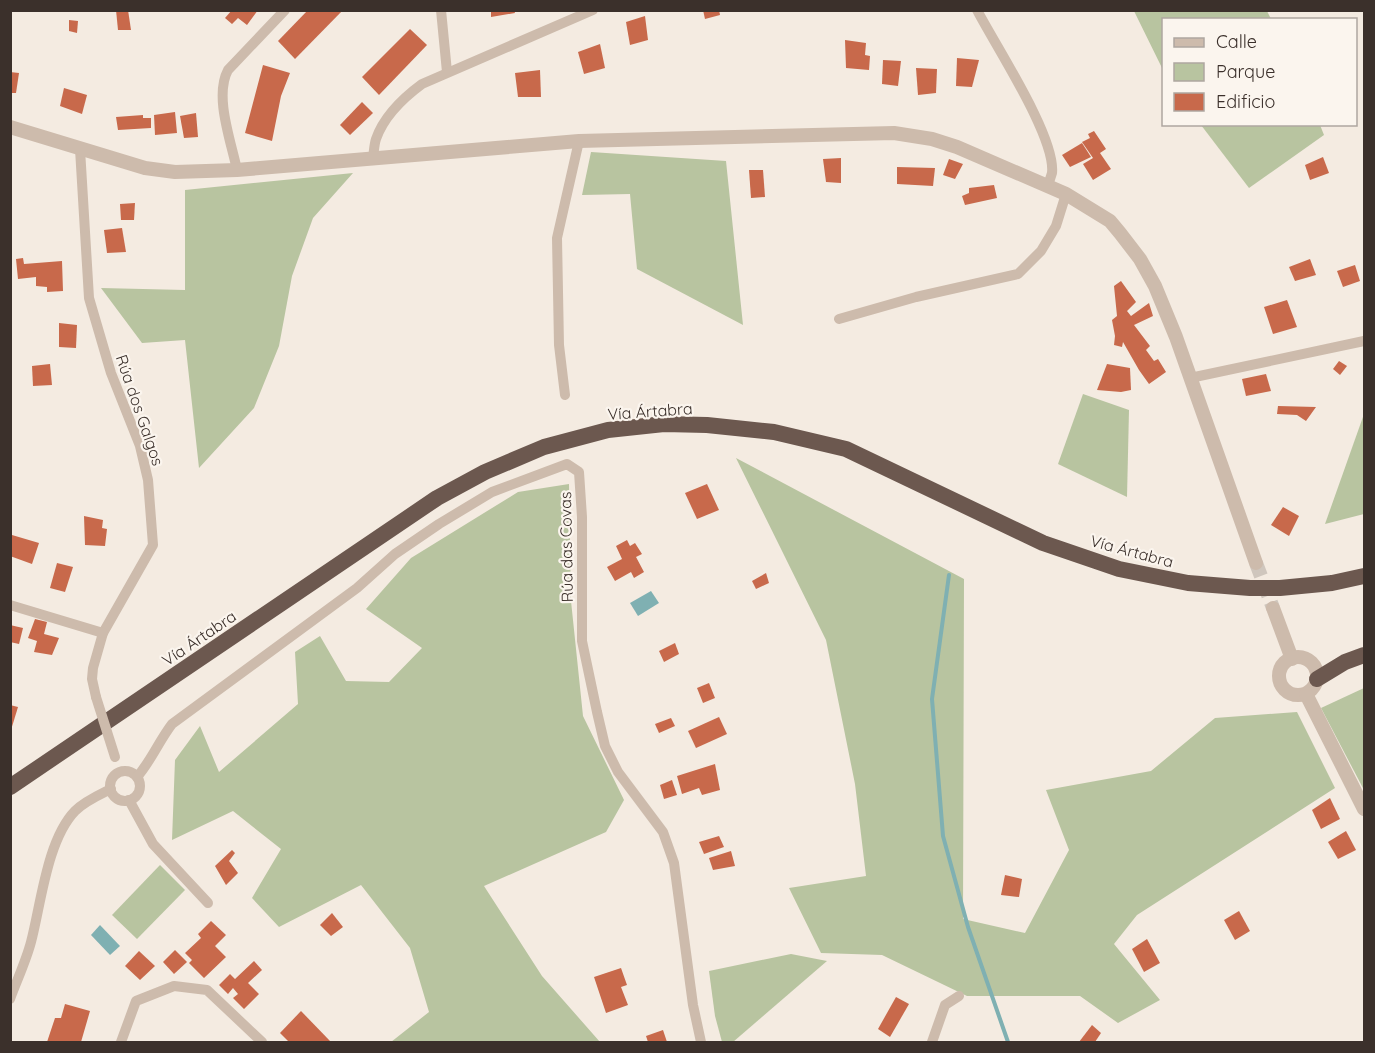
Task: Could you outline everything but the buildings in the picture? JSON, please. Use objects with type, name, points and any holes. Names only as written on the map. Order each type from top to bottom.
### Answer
[{"type":"highway","name":"Vía Ártabra","points":[[10,787],[437,498],[484,472],[544,447],[608,430],[664,424],[708,425],[774,432],[846,449],[1043,543],[1119,569],[1188,584],[1280,588],[1332,583],[1365,576]]},
{"type":"highway","points":[[1317,679],[1346,662],[1365,655]]},
{"type":"street","points":[[237,170],[222,100],[225,75],[285,10]]},
{"type":"street","points":[[441,10],[447,72]]},
{"type":"street","points":[[977,10],[1038,122],[1049,152],[1052,172],[1047,186]]},
{"type":"street","points":[[373,158],[376,139],[390,114],[405,96],[422,84],[588,12]]},
{"type":"street","points":[[10,127],[144,168],[176,172],[237,170],[579,141],[894,134],[932,140],[957,147],[1066,194],[1110,222],[1140,259],[1163,307],[1256,563]]},
{"type":"street","points":[[565,395],[559,345],[557,238],[579,141]]},
{"type":"street","name":"Rúa dos Galgos","points":[[80,149],[89,298],[111,373],[140,446],[148,480],[152,514],[153,545],[103,633],[93,668],[92,679],[96,697],[119,772]]},
{"type":"street","points":[[839,319],[916,297],[1018,274],[1041,251],[1056,226],[1066,194]]},
{"type":"street","points":[[1190,378],[1365,341]]},
{"type":"street","name":"Rúa das Covas","points":[[137,777],[172,724],[357,588],[395,554],[492,492],[567,464],[579,472],[582,517],[582,641],[597,712],[605,746],[618,772],[663,832],[674,863],[693,1005],[701,1042]]},
{"type":"street","points":[[10,605],[36,615],[103,633]]},
{"type":"street","points":[[1273,608],[1292,659]]},
{"type":"street","points":[[1292,659],[1305,659],[1314,667],[1317,679],[1306,694],[1294,695],[1281,684],[1280,672],[1283,666],[1292,659]]},
{"type":"street","points":[[1306,694],[1365,809]]},
{"type":"street","points":[[127,771],[137,777],[140,781],[139,790],[134,798],[129,800],[117,798],[111,789],[112,779],[119,772],[127,771]]},
{"type":"street","points":[[10,999],[31,942],[39,900],[59,835],[75,811],[96,796],[111,789]]},
{"type":"street","points":[[129,800],[153,844],[208,903]]},
{"type":"street","points":[[122,1042],[136,1001],[174,986],[207,990],[262,1042]]},
{"type":"street","points":[[932,1042],[945,1005],[959,996]]},
{"type":"green space","points":[[1134,11],[1267,11],[1270,18],[1162,18],[1162,68]]},
{"type":"green space","points":[[1202,126],[1320,126],[1324,135],[1249,188]]},
{"type":"green space","points":[[591,152],[726,161],[743,325],[637,269],[630,194],[582,195]]},
{"type":"green space","points":[[353,173],[313,218],[292,276],[279,346],[254,408],[199,468],[185,340],[142,343],[101,288],[185,290],[185,190]]},
{"type":"green space","points":[[1083,394],[1129,410],[1127,497],[1058,464]]},
{"type":"green space","points":[[1364,414],[1364,514],[1325,524]]},
{"type":"green space","points":[[736,458],[964,579],[963,919],[1025,933],[1069,850],[1046,790],[1151,771],[1215,718],[1297,712],[1335,788],[1137,915],[1114,944],[1160,1000],[1118,1023],[1080,996],[967,996],[882,955],[821,953],[789,888],[866,876],[855,784],[826,640]]},
{"type":"green space","points":[[569,484],[571,601],[583,716],[624,800],[606,832],[484,886],[542,976],[600,1042],[391,1042],[429,1012],[410,948],[361,885],[279,927],[252,898],[281,849],[233,811],[172,840],[175,760],[200,726],[219,772],[298,704],[295,652],[320,636],[346,681],[389,682],[422,648],[366,609],[411,558],[518,492]]},
{"type":"green space","points":[[1364,688],[1364,790],[1321,708]]},
{"type":"green space","points":[[160,865],[185,890],[137,939],[112,915]]},
{"type":"green space","points":[[791,954],[827,961],[733,1042],[722,1042],[715,1016],[709,971]]},
{"type":"water","points":[[651,591],[659,603],[638,616],[630,603]]},
{"type":"water","points":[[100,925],[120,946],[110,955],[91,935]]},
{"type":"waterway","points":[[949,575],[932,699],[943,836],[968,927],[1008,1042]]},
{"type":"tunnel","points":[[1256,563],[1273,608]]}]
